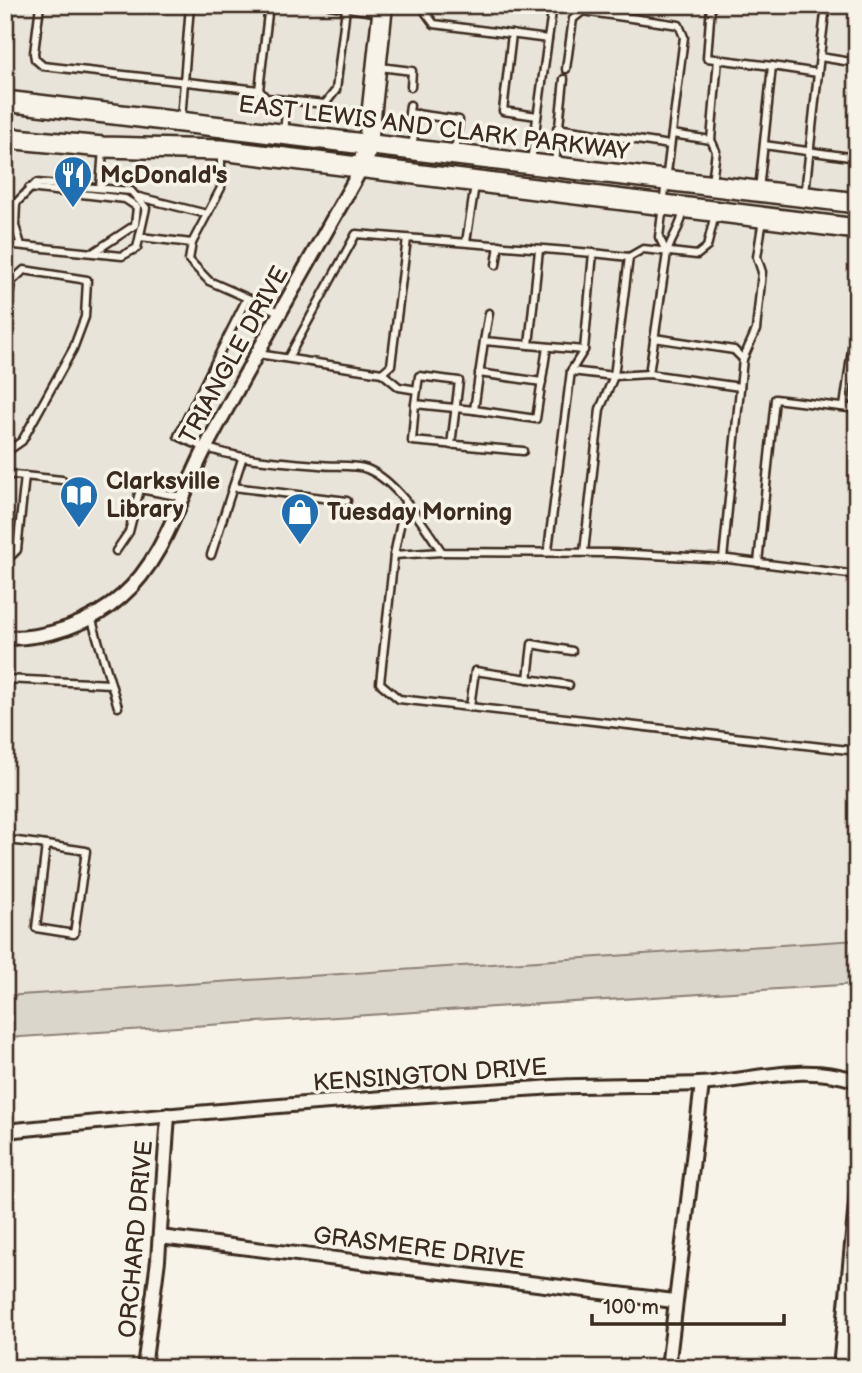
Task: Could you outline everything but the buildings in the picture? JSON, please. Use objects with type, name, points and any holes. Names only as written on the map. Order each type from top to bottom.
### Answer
[{"type":"main road","points":[[362,167],[368,145],[383,9]]},
{"type":"main road","name":"EAST LEWIS AND CLARK PARKWAY","points":[[5,102],[857,203]]},
{"type":"main road","name":"EAST LEWIS AND CLARK PARKWAY","points":[[5,138],[103,147],[221,150],[857,229]]},
{"type":"street","name":"TRIANGLE DRIVE","points":[[5,638],[49,635],[91,617],[123,596],[151,561],[205,450],[362,167]]},
{"type":"street","name":"KENSINGTON DRIVE","points":[[5,1131],[168,1115],[542,1087],[702,1084],[797,1072],[845,1076],[857,1081]]},
{"type":"street","points":[[668,1368],[702,1084]]},
{"type":"street","name":"ORCHARD DRIVE","points":[[144,1368],[160,1237],[168,1115]]},
{"type":"street","points":[[840,1368],[857,1193]]},
{"type":"street","name":"GRASMERE DRIVE","points":[[160,1237],[674,1301]]},
{"type":"lane","points":[[5,18],[7,5]]},
{"type":"lane","points":[[40,5],[34,48],[38,64],[57,69],[259,90]]},
{"type":"lane","points":[[180,122],[190,5]]},
{"type":"lane","points":[[270,5],[259,90],[266,99],[325,104],[336,90],[341,7]]},
{"type":"lane","points":[[329,5],[383,9]]},
{"type":"lane","points":[[427,5],[426,13],[434,24],[548,39]]},
{"type":"lane","points":[[531,164],[553,5]]},
{"type":"lane","points":[[712,5],[707,58],[818,73]]},
{"type":"lane","points":[[805,197],[826,5]]},
{"type":"lane","points":[[566,69],[573,19],[583,10],[680,25],[684,37],[659,237],[667,253]]},
{"type":"lane","points":[[512,34],[503,111],[537,116]]},
{"type":"lane","points":[[820,57],[857,63]]},
{"type":"lane","points":[[712,186],[716,151],[711,141],[718,59]]},
{"type":"lane","points":[[378,66],[412,71],[411,88]]},
{"type":"lane","points":[[759,191],[772,66]]},
{"type":"lane","points":[[555,167],[564,79]]},
{"type":"lane","points":[[284,135],[287,100]]},
{"type":"lane","points":[[410,105],[409,113],[459,120],[454,155]]},
{"type":"lane","points":[[412,150],[418,114]]},
{"type":"lane","points":[[557,128],[670,145]]},
{"type":"lane","points":[[671,134],[711,141]]},
{"type":"lane","points":[[764,145],[857,158]]},
{"type":"lane","points":[[100,188],[103,147]]},
{"type":"lane","points":[[221,150],[221,188],[192,243],[189,260],[209,281],[281,313]]},
{"type":"lane","points":[[466,242],[475,181]]},
{"type":"lane","points":[[5,244],[122,256],[137,248],[146,208],[131,191],[36,183],[16,203],[15,226],[21,245]]},
{"type":"lane","points":[[29,188],[125,199],[137,207],[135,225],[94,252]]},
{"type":"lane","points":[[139,197],[207,214]]},
{"type":"lane","points":[[5,202],[16,203]]},
{"type":"lane","points":[[649,374],[667,253],[672,237],[681,227],[684,208]]},
{"type":"lane","points":[[288,358],[356,233],[629,257],[643,249],[697,255],[707,247],[716,211]]},
{"type":"lane","points":[[5,217],[15,212]]},
{"type":"lane","points":[[723,559],[743,359],[756,330],[762,272],[757,257],[763,217]]},
{"type":"lane","points":[[140,237],[192,243]]},
{"type":"lane","points":[[382,373],[391,365],[407,239]]},
{"type":"lane","points":[[496,265],[499,245]]},
{"type":"lane","points":[[529,345],[539,250]]},
{"type":"lane","points":[[548,550],[571,371],[584,350],[593,253]]},
{"type":"lane","points":[[584,552],[600,409],[614,376],[629,257]]},
{"type":"lane","points":[[5,332],[8,282],[24,270],[87,280],[85,317],[74,349],[22,441],[12,448],[5,447]]},
{"type":"lane","points":[[247,298],[178,436],[205,450],[242,459],[366,469],[387,483],[405,502],[442,552]]},
{"type":"lane","points":[[474,410],[489,313]]},
{"type":"lane","points":[[844,407],[857,314]]},
{"type":"lane","points":[[654,338],[734,350],[743,359]]},
{"type":"lane","points":[[484,341],[584,350]]},
{"type":"lane","points":[[415,404],[536,419],[547,347]]},
{"type":"lane","points":[[258,354],[382,373],[399,387],[417,390]]},
{"type":"lane","points":[[571,371],[614,376],[649,374],[740,387]]},
{"type":"lane","points":[[479,373],[542,382]]},
{"type":"lane","points":[[451,445],[459,382],[419,376],[412,441],[451,445],[523,452]]},
{"type":"lane","points":[[758,563],[775,399],[857,409]]},
{"type":"lane","points":[[211,555],[242,459]]},
{"type":"lane","points":[[5,474],[62,480]]},
{"type":"lane","points":[[5,554],[12,555],[17,550],[25,476]]},
{"type":"lane","points":[[233,487],[347,502]]},
{"type":"lane","points":[[117,551],[129,532],[140,489],[182,497]]},
{"type":"lane","points":[[405,502],[394,555],[380,683],[399,699],[857,751]]},
{"type":"lane","points":[[394,555],[548,550],[723,559],[857,575]]},
{"type":"lane","points":[[91,617],[118,707]]},
{"type":"lane","points":[[528,679],[532,644],[572,651]]},
{"type":"lane","points":[[470,707],[475,671],[569,685]]},
{"type":"lane","points":[[5,680],[111,684]]},
{"type":"lane","points":[[5,840],[46,845],[86,851],[74,934],[36,928],[46,845]]},
{"type":"shaded area","points":[[5,5],[857,5],[857,940],[5,996]]},
{"type":"shaded area","points":[[857,940],[857,984],[5,1038],[5,996]]},
{"type":"place","name":"McDonald's","points":[[73,209]]},
{"type":"place","name":"Clarksville Library","points":[[79,529]]},
{"type":"place","name":"Tuesday Morning","points":[[300,546]]}]
